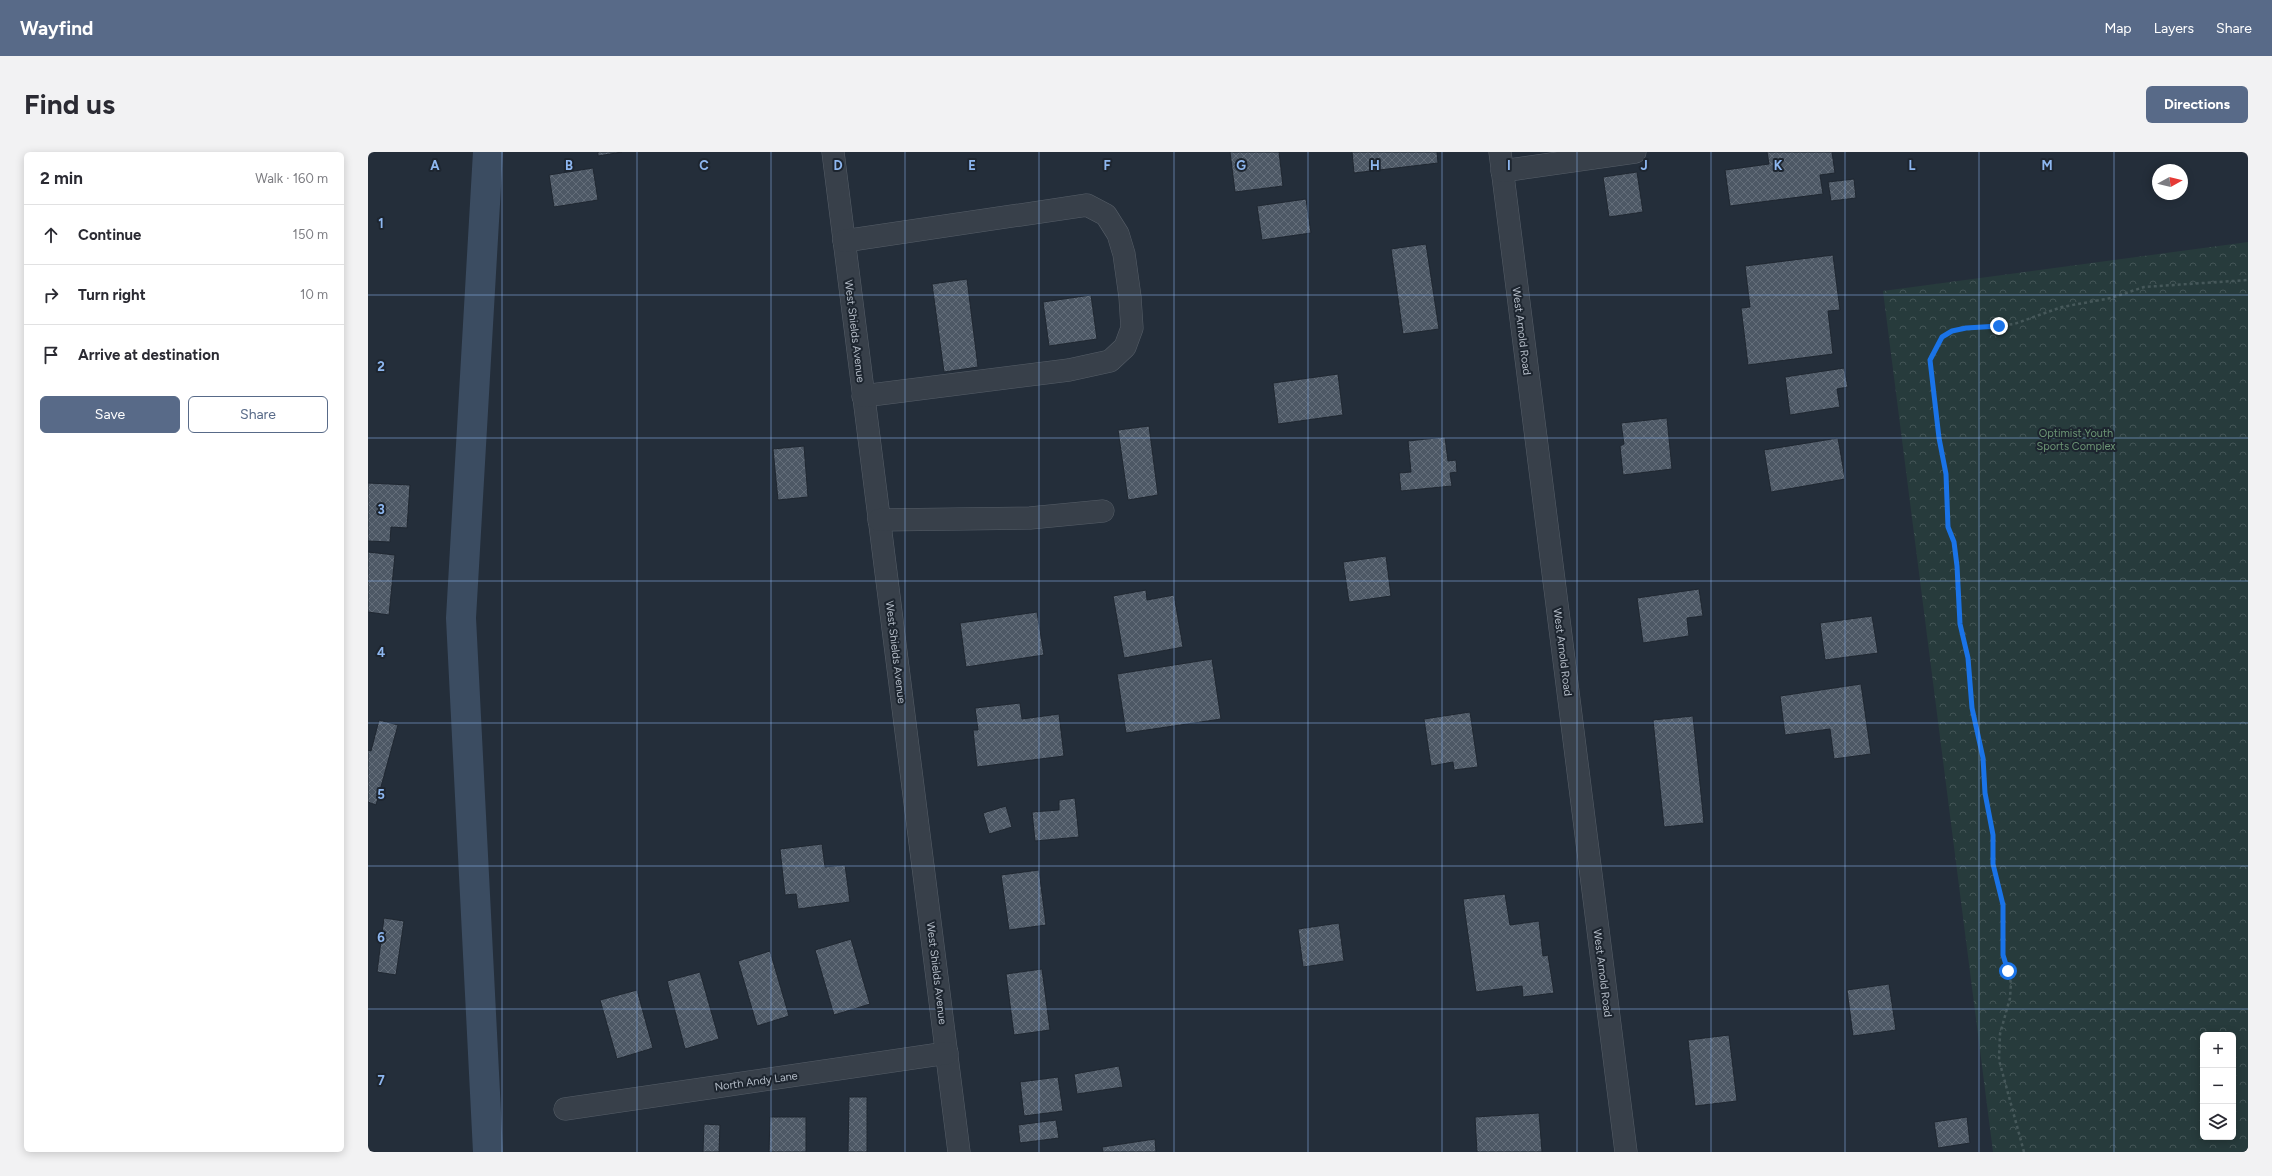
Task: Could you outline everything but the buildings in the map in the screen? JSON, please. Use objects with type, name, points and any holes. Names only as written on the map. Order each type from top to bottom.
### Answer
[{"type":"street","name":"West Shields Avenue","points":[[833,152],[959,1152]]},
{"type":"street","points":[[1501,162],[1635,152]]},
{"type":"street","name":"West Arnold Road","points":[[1501,162],[1626,1152]]},
{"type":"street","points":[[844,240],[1087,205],[1106,215],[1118,234],[1124,254],[1130,297],[1132,328],[1125,347],[1110,361],[1069,370],[863,396]]},
{"type":"street","points":[[879,520],[1030,518],[1103,511]]},
{"type":"street","name":"North Andy Lane","points":[[565,1109],[947,1053]]},
{"type":"path","points":[[2024,1152],[1999,1060],[2000,1034],[2010,998],[2011,983],[2003,955],[2003,905],[1993,864],[1993,835],[1985,793],[1983,758],[1972,708],[1968,658],[1960,624],[1957,566],[1954,542],[1948,527],[1947,481],[1939,438],[1930,360],[1942,337],[1952,331],[2014,324],[2062,307],[2100,301],[2144,287],[2248,280]]},
{"type":"green space","name":"Optimist Youth Sports Complex","points":[[2248,242],[2248,1152],[1993,1152],[1883,291]]},
{"type":"waterway","points":[[488,152],[461,618],[488,1152]]},
{"type":"route","points":[[1999,326],[1966,328],[1952,331],[1942,337],[1930,360],[1930,374],[1938,413],[1939,438],[1948,488],[1948,527],[1954,542],[1957,566],[1960,624],[1968,658],[1970,695],[1974,721],[1980,740],[1983,758],[1985,793],[1990,812],[1993,835],[1993,864],[2003,905],[2003,955],[2008,971]]}]
